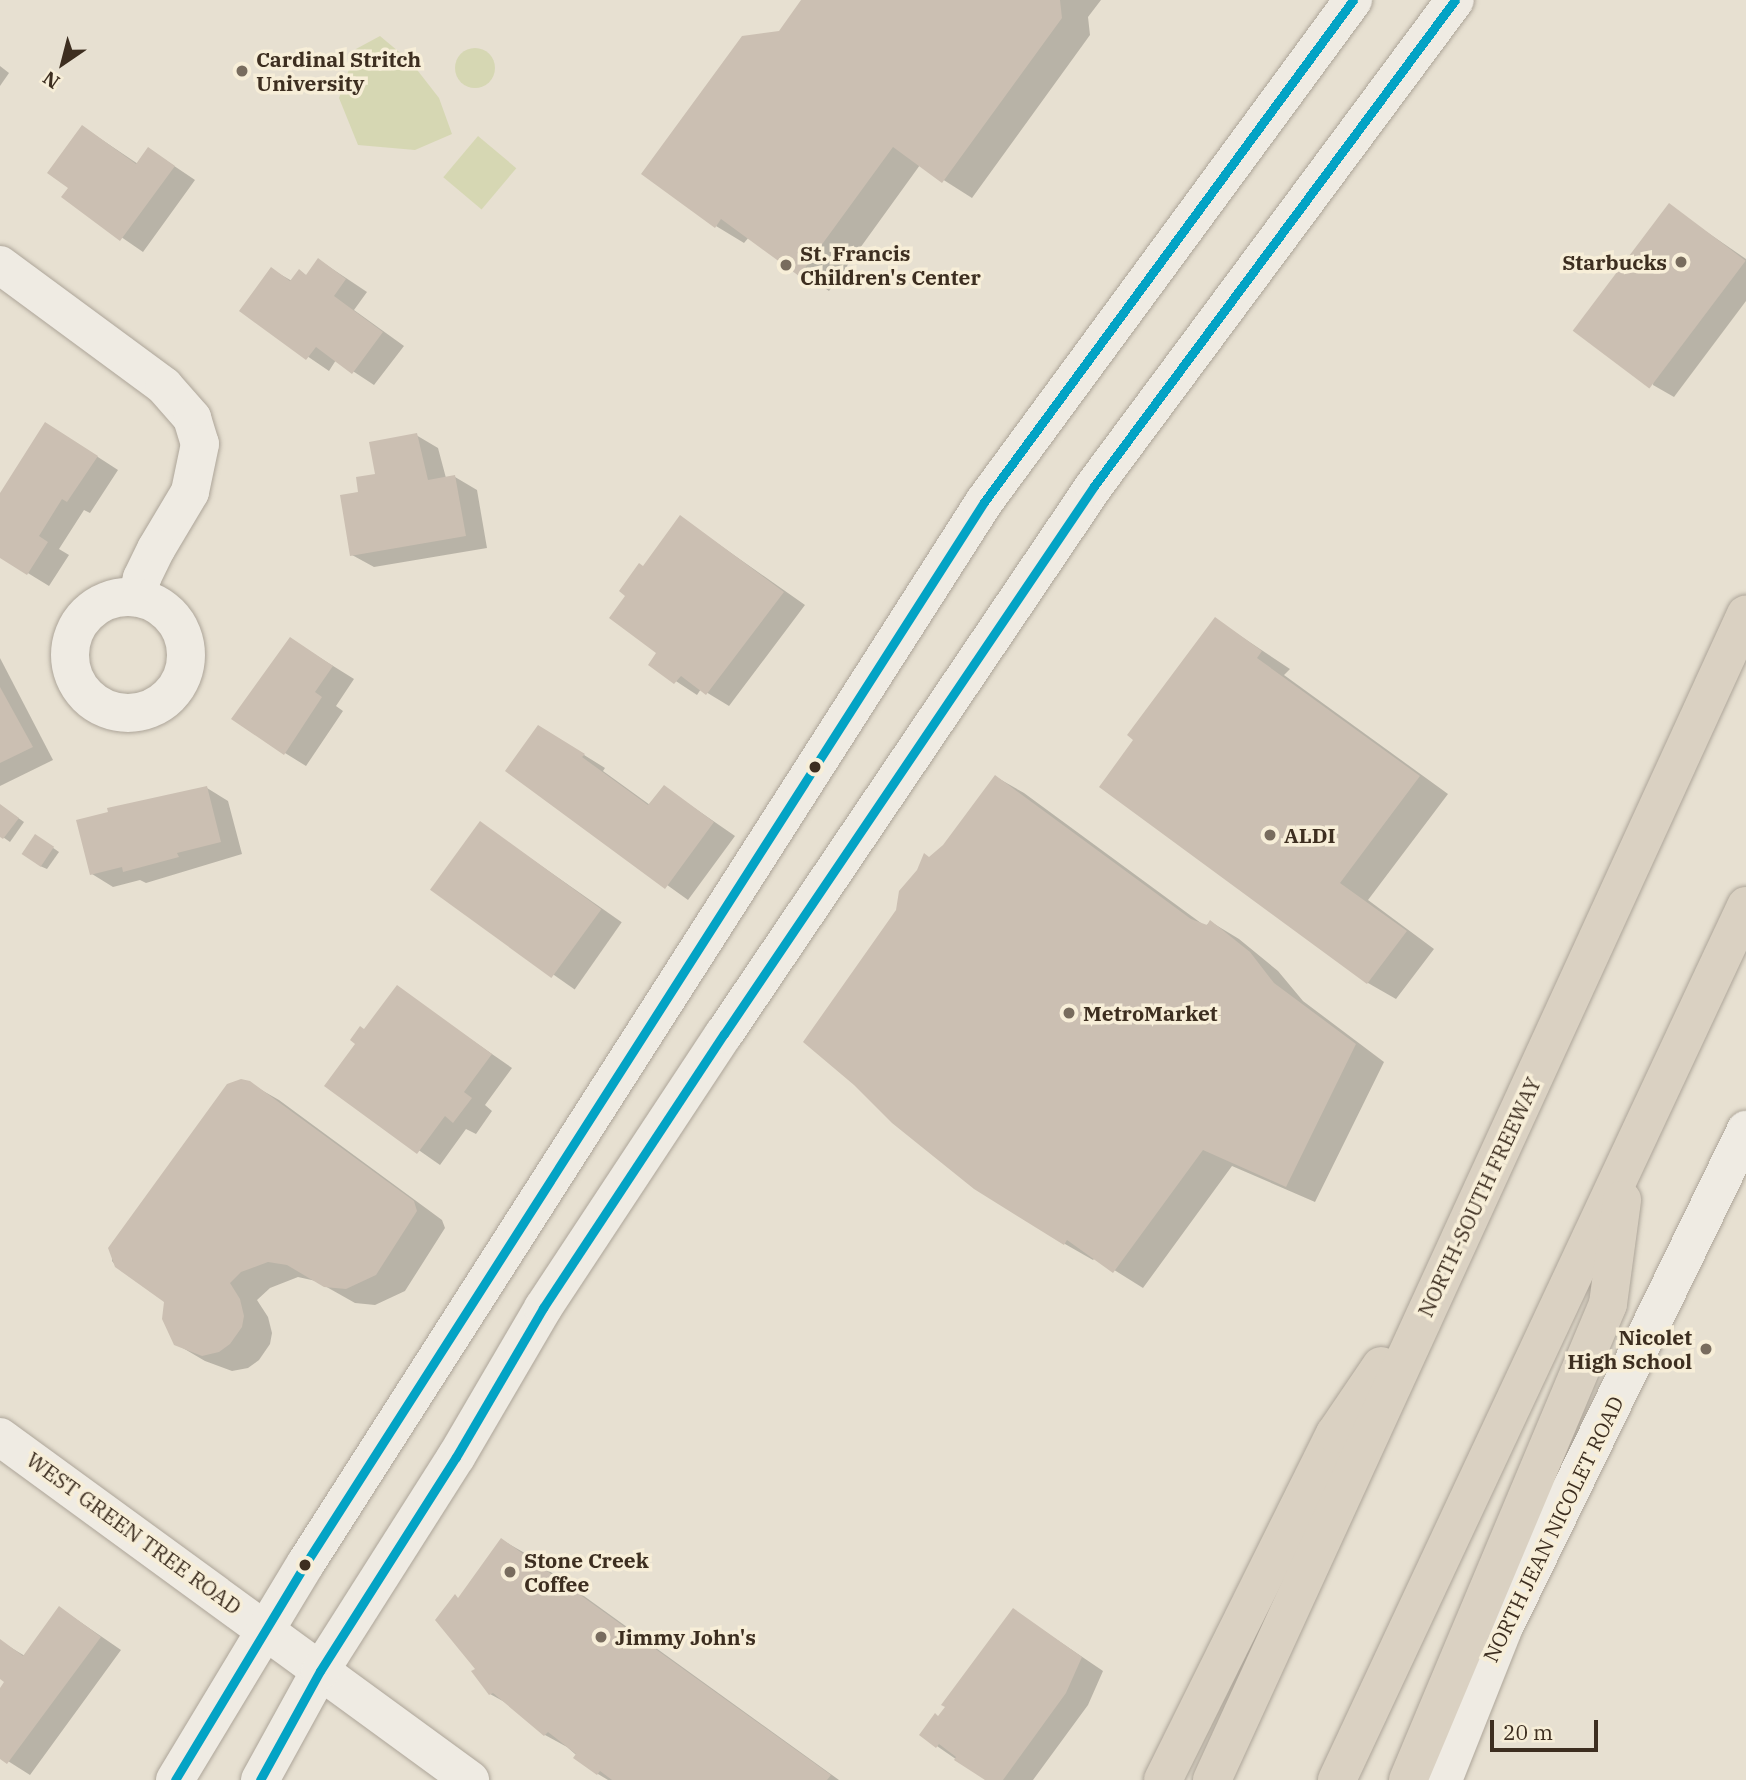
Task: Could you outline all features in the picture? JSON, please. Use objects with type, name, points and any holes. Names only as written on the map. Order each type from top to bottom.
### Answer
[{"type":"highway","name":"NORTH-SOUTH FREEWAY","points":[[1212,1780],[1746,614]]},
{"type":"highway","points":[[1337,1780],[1746,906]]},
{"type":"highway","points":[[1408,1780],[1608,1304],[1626,1165]]},
{"type":"highway","points":[[1163,1780],[1335,1434],[1443,1275]]},
{"type":"main road","points":[[175,1780],[266,1628],[984,502],[1353,0]]},
{"type":"main road","points":[[260,1780],[320,1671],[456,1457],[550,1297],[1050,550],[1455,0]]},
{"type":"main road","points":[[0,265],[164,386],[192,418],[200,444],[190,492],[156,549],[142,578],[137,597]]},
{"type":"main road","name":"NORTH JEAN NICOLET ROAD","points":[[1443,1780],[1504,1627],[1746,1130]]},
{"type":"main road","name":"WEST GREEN TREE ROAD","points":[[0,1437],[266,1628],[320,1671],[470,1780]]},
{"type":"green space","points":[[380,36],[411,62],[439,98],[452,134],[415,150],[358,145],[339,98],[356,49]]},
{"type":"green space","points":[[475,48],[483,49],[489,54],[494,60],[494,76],[489,82],[483,87],[475,88],[467,87],[461,82],[456,76],[455,68],[456,60],[461,54],[467,49]]},
{"type":"green space","points":[[478,136],[516,168],[482,210],[443,177]]},
{"type":"building","points":[[801,0],[1060,0],[1062,18],[942,183],[893,147],[799,276],[721,219],[715,228],[641,174],[742,36],[779,31]]},
{"type":"building","points":[[82,125],[136,164],[148,147],[175,166],[120,241],[61,197],[68,188],[47,173]]},
{"type":"building","points":[[1669,203],[1746,261],[1649,389],[1573,331]]},
{"type":"building","points":[[318,258],[346,279],[334,296],[383,332],[352,374],[316,347],[306,360],[239,311],[271,267],[290,281],[299,269],[306,275]]},
{"type":"building","points":[[45,422],[98,456],[67,502],[62,499],[39,536],[48,542],[27,575],[0,558],[0,493]]},
{"type":"building","points":[[417,433],[428,480],[455,475],[466,536],[350,556],[340,495],[358,492],[356,477],[375,474],[369,442]]},
{"type":"building","points":[[680,515],[784,592],[706,695],[681,676],[674,684],[648,665],[656,653],[609,618],[625,596],[619,591],[639,563],[643,566]]},
{"type":"building","name":"ALDI","points":[[1215,617],[1262,651],[1257,658],[1420,776],[1340,883],[1407,931],[1367,984],[1099,787],[1133,740],[1127,735]]},
{"type":"building","points":[[290,637],[333,666],[315,692],[322,697],[284,755],[231,719]]},
{"type":"building","points":[[0,687],[33,747],[0,763]]},
{"type":"building","points":[[538,725],[585,754],[582,757],[648,805],[664,785],[714,822],[665,889],[505,771]]},
{"type":"building","name":"MetroMarket","points":[[995,775],[1191,919],[1207,925],[1210,920],[1250,952],[1274,983],[1356,1044],[1286,1187],[1203,1150],[1113,1273],[1067,1240],[1064,1245],[974,1189],[892,1123],[854,1085],[803,1042],[896,910],[899,891],[917,870],[924,853],[929,857],[943,845]]},
{"type":"building","points":[[207,786],[221,842],[177,853],[179,857],[123,872],[122,867],[90,875],[76,820],[108,812],[107,808]]},
{"type":"building","points":[[0,804],[19,818],[3,839],[0,837]]},
{"type":"building","points":[[480,821],[601,909],[551,978],[430,890]]},
{"type":"building","points":[[35,834],[54,847],[41,867],[22,854]]},
{"type":"building","points":[[397,985],[492,1054],[464,1092],[472,1098],[453,1123],[445,1116],[417,1154],[324,1086],[355,1044],[350,1040],[360,1026],[364,1029]]},
{"type":"building","points":[[241,1079],[250,1081],[414,1201],[417,1211],[376,1275],[346,1289],[324,1287],[287,1265],[268,1262],[241,1272],[230,1283],[240,1299],[244,1316],[242,1327],[230,1344],[219,1352],[202,1356],[174,1345],[162,1319],[164,1302],[115,1267],[108,1248],[227,1084]]},
{"type":"building","points":[[501,1538],[831,1775],[827,1780],[612,1780],[600,1771],[597,1775],[573,1758],[576,1754],[548,1732],[544,1736],[493,1693],[489,1695],[471,1671],[475,1669],[435,1620],[455,1594],[458,1598]]},
{"type":"building","points":[[59,1606],[101,1637],[7,1764],[0,1759],[0,1688],[4,1682],[0,1679],[0,1639],[23,1656]]},
{"type":"building","points":[[1013,1608],[1082,1657],[1066,1693],[1003,1780],[985,1780],[954,1760],[956,1757],[939,1744],[936,1748],[919,1735],[935,1713],[938,1716],[945,1707],[941,1705]]},
{"type":"transit line","points":[[175,1780],[306,1563],[984,502],[1353,0]]},
{"type":"transit line","points":[[260,1780],[320,1671],[456,1457],[543,1308],[724,1034],[1094,486],[1455,0]]},
{"type":"place","name":"Cardinal Stritch University","points":[[242,71]]},
{"type":"place","name":"Starbucks","points":[[1681,262]]},
{"type":"place","name":"St. Francis Children's Center","points":[[786,265]]},
{"type":"place","name":"ALDI","points":[[1270,835]]},
{"type":"place","name":"MetroMarket","points":[[1069,1013]]},
{"type":"place","name":"Nicolet High School","points":[[1706,1349]]},
{"type":"place","name":"Stone Creek Coffee","points":[[510,1572]]},
{"type":"place","name":"Jimmy John's","points":[[601,1637]]}]
